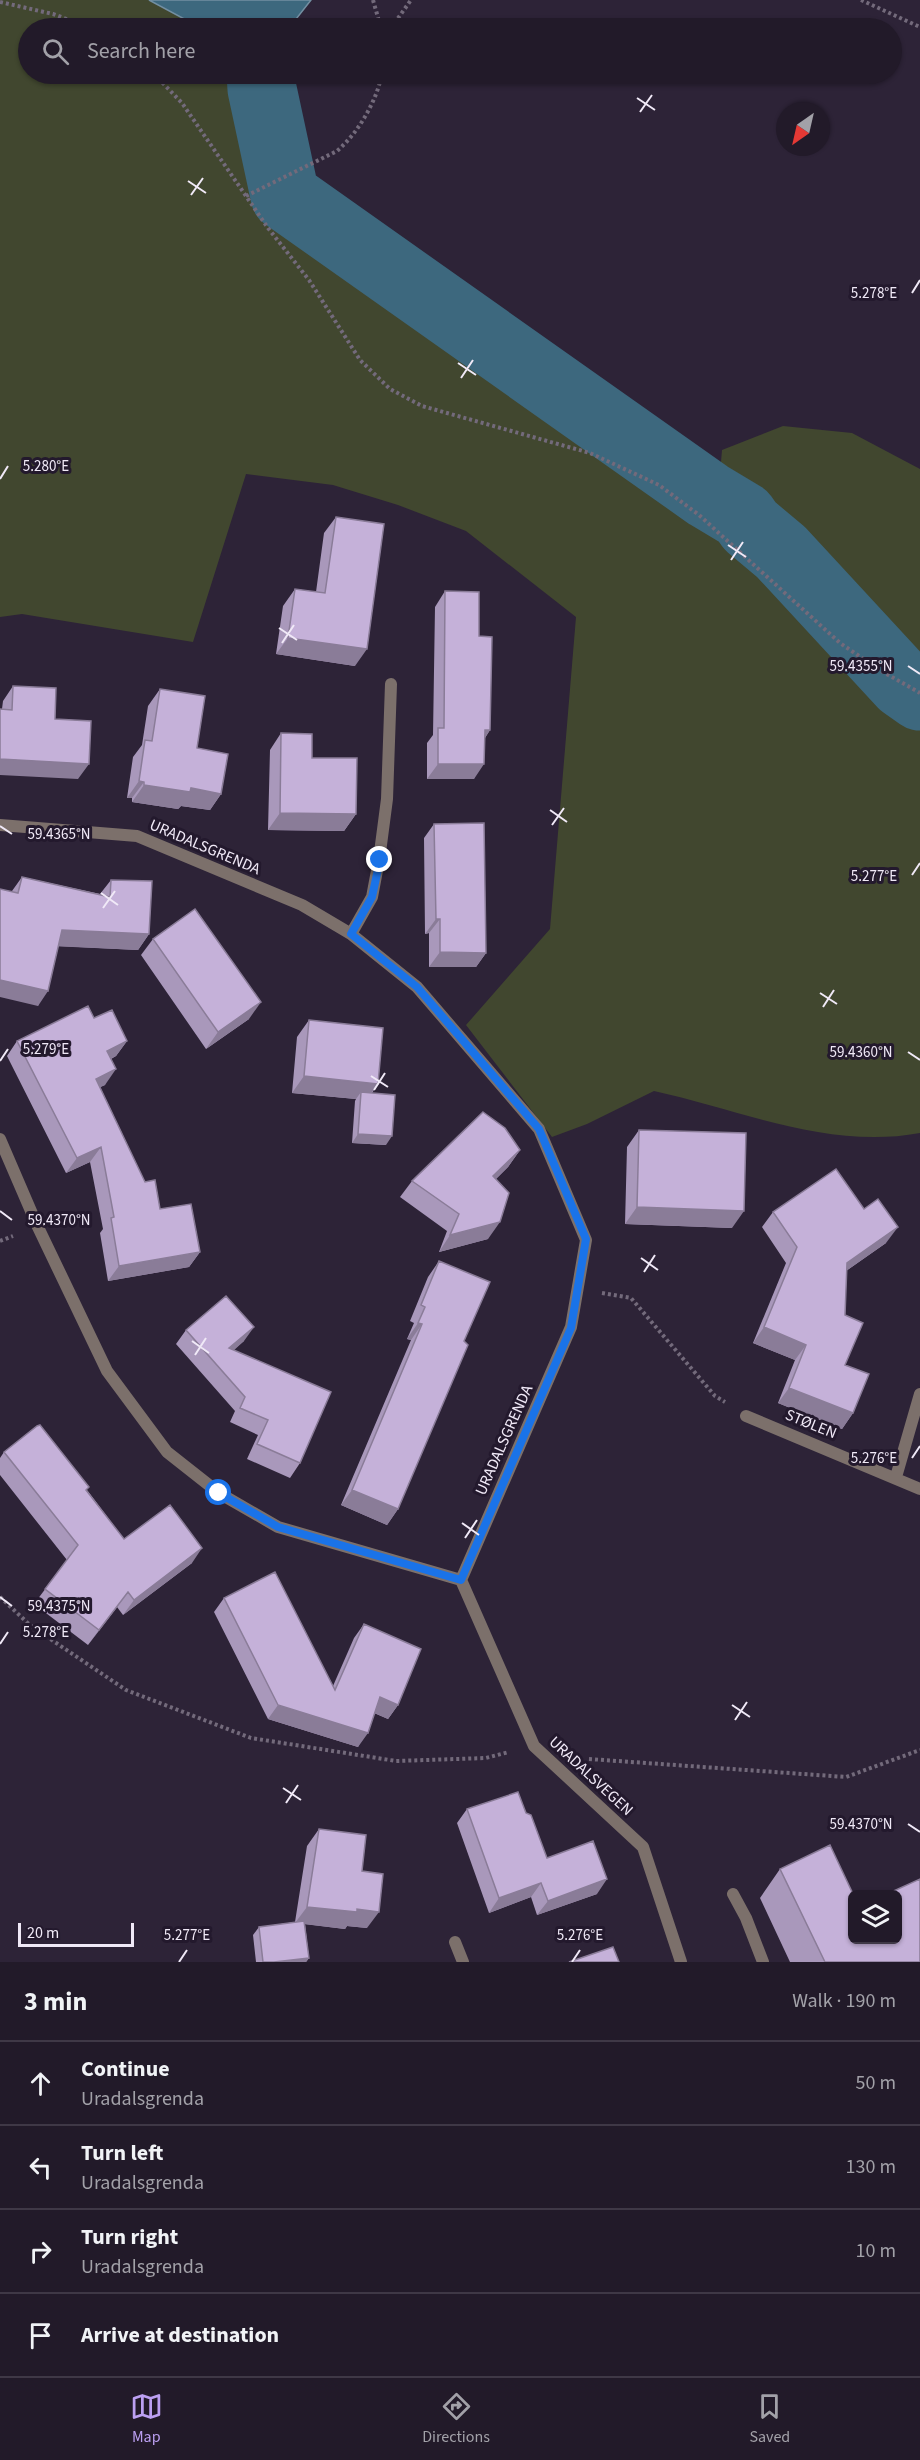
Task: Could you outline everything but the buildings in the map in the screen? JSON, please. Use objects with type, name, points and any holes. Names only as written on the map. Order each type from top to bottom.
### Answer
[{"type":"street","points":[[351,934],[372,897],[380,860],[387,799],[391,684]]},
{"type":"street","name":"URADALSGRENDA","points":[[0,825],[137,836],[302,905],[351,934],[417,987],[539,1129],[586,1239],[571,1328],[461,1580]]},
{"type":"street","points":[[0,1139],[37,1225],[107,1371],[166,1452],[219,1493],[278,1527],[461,1580]]},
{"type":"street","points":[[896,1477],[920,1394]]},
{"type":"street","name":"STØLEN","points":[[746,1416],[920,1489]]},
{"type":"street","name":"URADALSVEGEN","points":[[461,1580],[534,1746],[643,1847],[681,1962]]},
{"type":"street","points":[[733,1894],[746,1918],[763,1962]]},
{"type":"street","points":[[455,1942],[463,1962]]},
{"type":"path","points":[[373,0],[378,18]]},
{"type":"path","points":[[398,18],[411,0]]},
{"type":"path","points":[[861,0],[900,18]]},
{"type":"path","points":[[0,2],[64,18]]},
{"type":"path","points":[[902,19],[920,27]]},
{"type":"path","points":[[164,84],[182,103],[246,196],[309,280],[360,360],[390,389],[422,406],[590,453],[644,476],[699,515],[840,643],[878,669],[920,693]]},
{"type":"path","points":[[246,196],[337,151],[349,141],[364,119],[378,84]]},
{"type":"path","points":[[577,1289],[631,1298],[715,1396],[746,1416]]},
{"type":"path","points":[[0,1597],[31,1626],[126,1690],[251,1738],[396,1761],[486,1758],[534,1746]]},
{"type":"path","points":[[587,1759],[846,1777],[920,1750]]},
{"type":"green space","points":[[0,0],[149,0],[182,18],[18,18],[18,84],[262,84],[285,196],[708,494],[721,462],[722,450],[783,426],[852,433],[920,469],[920,1133],[886,1137],[819,1132],[786,1126],[654,1091],[587,1124],[552,1137],[466,1025],[550,929],[576,617],[466,531],[398,505],[333,485],[246,474],[193,642],[22,614],[0,617]]},
{"type":"water","points":[[149,0],[311,0],[297,18],[182,18]]},
{"type":"waterway","points":[[262,84],[285,196],[708,495],[743,516],[750,526],[781,552],[903,684],[920,696]]},
{"type":"route","points":[[219,1493],[278,1527],[461,1580],[571,1328],[586,1239],[539,1129],[417,987],[351,934],[372,897],[380,860]]}]
